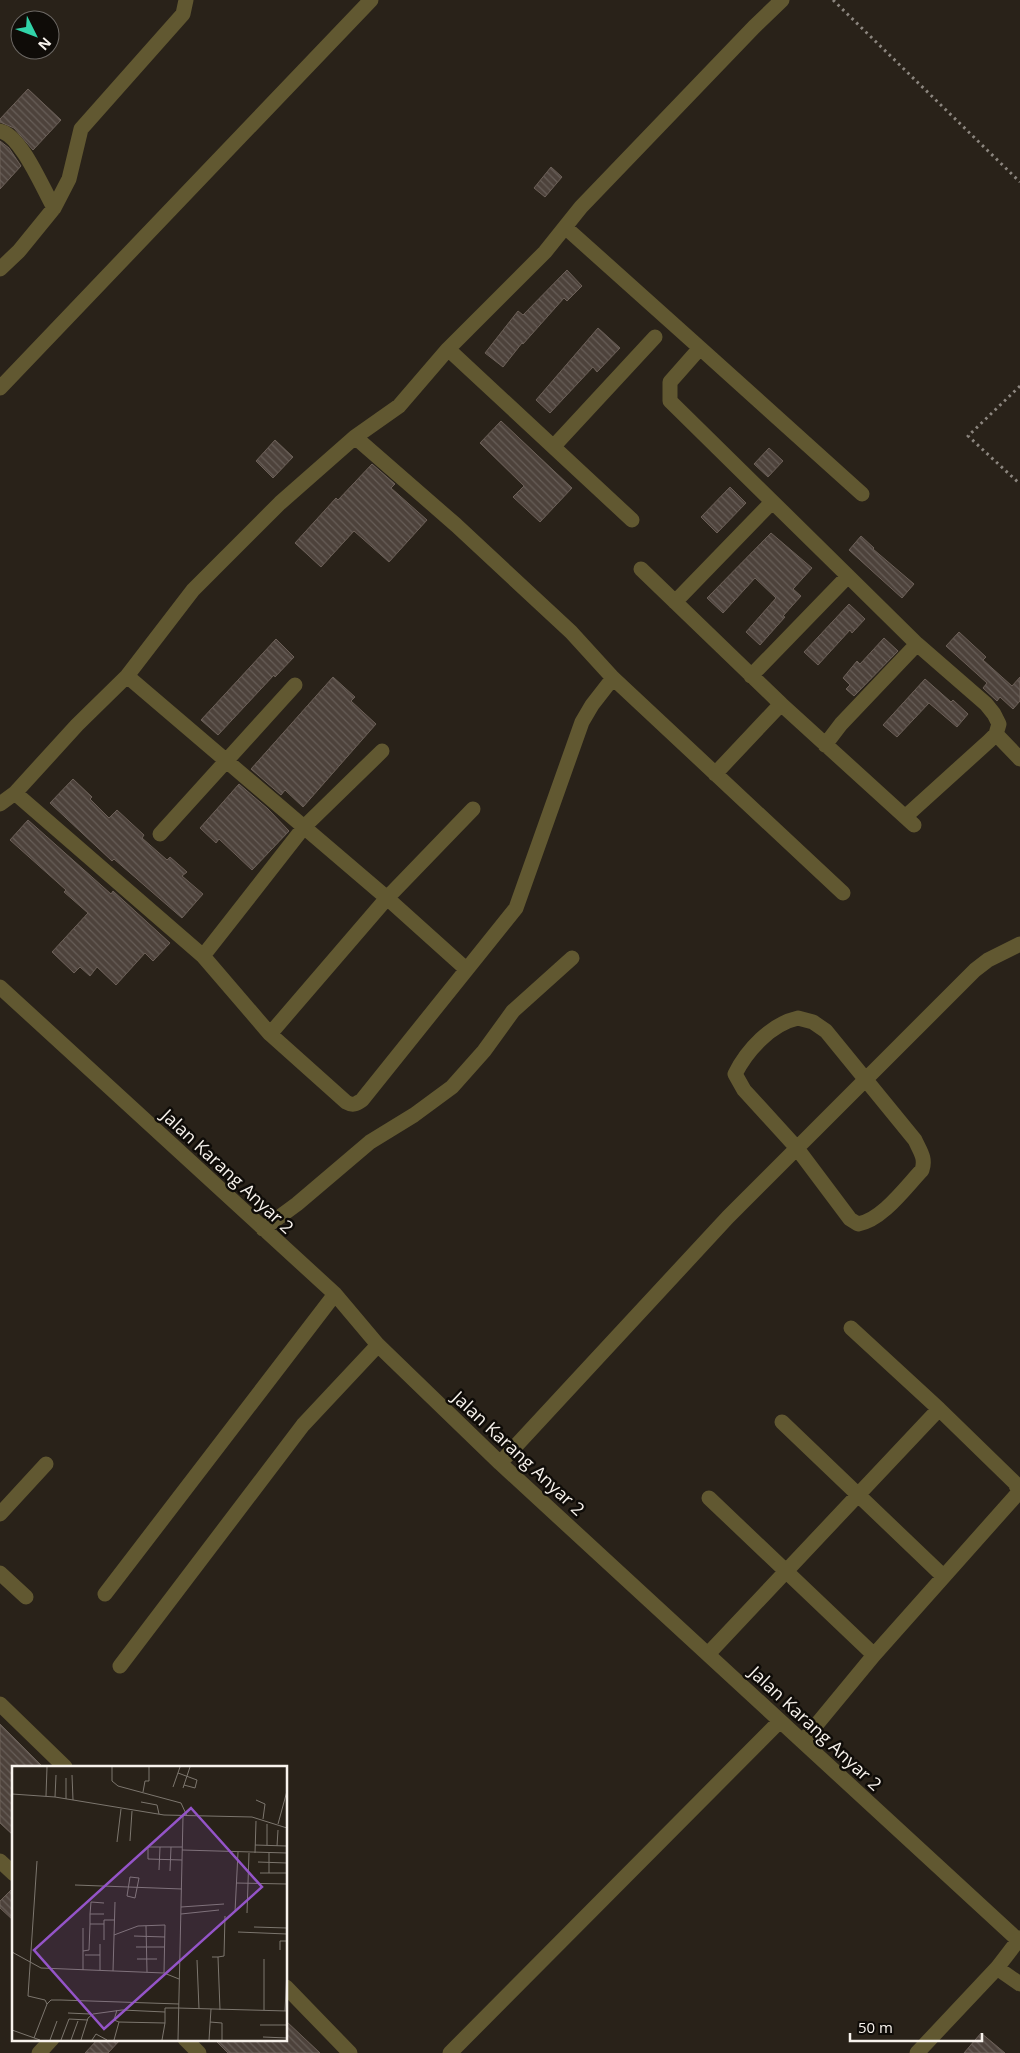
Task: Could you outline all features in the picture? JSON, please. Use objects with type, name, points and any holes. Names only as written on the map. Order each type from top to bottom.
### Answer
[{"type":"street","points":[[0,270],[19,251],[54,208],[69,179],[81,129],[184,7],[193,0]]},
{"type":"street","points":[[0,388],[371,0]]},
{"type":"street","points":[[0,804],[15,793],[77,725],[127,676],[193,590],[280,503],[355,437],[399,406],[448,349],[545,252],[595,193],[782,0]]},
{"type":"street","points":[[0,130],[8,134],[18,144],[54,208]]},
{"type":"street","points":[[565,227],[862,494]]},
{"type":"street","points":[[554,446],[655,338]]},
{"type":"street","points":[[641,569],[751,676],[909,821],[996,734],[999,724],[986,704],[918,644],[670,401],[670,382],[700,348]]},
{"type":"street","points":[[448,349],[632,520]]},
{"type":"street","points":[[355,437],[456,525],[572,632],[613,678],[843,893]]},
{"type":"street","points":[[675,602],[772,502]]},
{"type":"street","points":[[751,676],[848,576]]},
{"type":"street","points":[[825,745],[841,724],[918,644]]},
{"type":"street","points":[[127,676],[225,762],[387,898],[466,969]]},
{"type":"street","points":[[15,793],[202,956],[270,1034],[351,1105],[362,1100],[516,908],[582,722],[592,705],[613,678]]},
{"type":"street","points":[[160,834],[295,685]]},
{"type":"street","points":[[715,774],[781,704]]},
{"type":"street","points":[[996,734],[1020,758]]},
{"type":"street","points":[[202,956],[304,827],[382,751]]},
{"type":"street","points":[[270,1034],[387,898],[473,810]]},
{"type":"street","points":[[500,1463],[728,1217],[796,1147],[975,970],[988,960],[1020,944]]},
{"type":"street","points":[[263,1228],[297,1204],[370,1142],[414,1115],[452,1087],[484,1051],[513,1011],[572,958]]},
{"type":"street","name":"Jalan Karang Anyar 2","points":[[0,987],[335,1294],[378,1345],[500,1463],[1019,1939]]},
{"type":"street","points":[[798,1018],[807,1019],[821,1027],[915,1140],[925,1162],[922,1170],[878,1216],[858,1224],[850,1219],[796,1147],[744,1090],[736,1074],[741,1063],[754,1046],[788,1020],[798,1018]]},
{"type":"street","points":[[105,1594],[335,1294]]},
{"type":"street","points":[[803,1741],[874,1655],[1019,1492],[1015,1483],[939,1409],[851,1328]]},
{"type":"street","points":[[120,1666],[302,1425],[378,1345]]},
{"type":"street","points":[[708,1654],[939,1409]]},
{"type":"street","points":[[782,1422],[943,1576]]},
{"type":"street","points":[[0,1514],[46,1464]]},
{"type":"street","points":[[709,1498],[874,1655]]},
{"type":"street","points":[[0,1573],[26,1597]]},
{"type":"street","points":[[0,1704],[64,1766]]},
{"type":"street","points":[[450,2053],[780,1721]]},
{"type":"street","points":[[0,1861],[12,1872]]},
{"type":"street","points":[[917,2053],[997,1968],[1019,1939]]},
{"type":"street","points":[[997,1968],[1020,1984]]},
{"type":"street","points":[[288,1989],[350,2053]]},
{"type":"street","points":[[39,2053],[51,2040]]},
{"type":"street","points":[[186,2040],[199,2053]]},
{"type":"path","points":[[833,0],[1020,182]]},
{"type":"path","points":[[1020,386],[968,436],[1020,484]]},
{"type":"building","points":[[28,89],[61,120],[33,150],[14,128],[0,122],[0,119]]},
{"type":"building","points":[[0,141],[9,148],[21,166],[0,189]]},
{"type":"building","points":[[551,167],[562,177],[545,197],[534,188]]},
{"type":"building","points":[[567,270],[582,286],[567,301],[564,298],[522,343],[503,367],[485,353],[518,311],[523,315]]},
{"type":"building","points":[[598,328],[620,348],[597,372],[593,367],[550,413],[536,400]]},
{"type":"building","points":[[501,421],[572,488],[540,522],[513,497],[524,486],[480,443]]},
{"type":"building","points":[[275,440],[293,457],[273,478],[256,461]]},
{"type":"building","points":[[769,448],[783,461],[768,477],[754,464]]},
{"type":"building","points":[[372,464],[395,484],[391,488],[427,520],[389,562],[354,531],[321,567],[295,543],[336,498],[338,500]]},
{"type":"building","points":[[730,487],[746,503],[717,533],[701,517]]},
{"type":"building","points":[[771,533],[812,568],[793,589],[801,596],[760,645],[746,632],[776,598],[755,578],[723,613],[707,598]]},
{"type":"building","points":[[861,536],[873,549],[914,584],[902,598],[849,550]]},
{"type":"building","points":[[849,604],[865,619],[852,633],[850,630],[818,665],[804,652]]},
{"type":"building","points":[[959,632],[986,657],[983,660],[1012,686],[1020,677],[1020,701],[1013,709],[1000,697],[997,701],[983,688],[987,683],[946,646]]},
{"type":"building","points":[[884,638],[898,651],[854,696],[846,689],[850,685],[843,678],[857,661],[860,664]]},
{"type":"building","points":[[276,639],[294,657],[275,677],[274,675],[218,735],[201,720]]},
{"type":"building","points":[[333,677],[355,697],[351,701],[376,724],[303,807],[285,790],[281,795],[251,769]]},
{"type":"building","points":[[925,679],[968,714],[957,727],[929,703],[897,737],[883,725]]},
{"type":"building","points":[[73,779],[92,797],[90,799],[109,818],[117,810],[144,835],[142,838],[167,860],[170,857],[187,872],[182,876],[203,894],[182,918],[114,859],[112,861],[50,803]]},
{"type":"building","points":[[239,784],[268,809],[289,831],[252,870],[219,839],[216,843],[200,828]]},
{"type":"building","points":[[28,820],[111,894],[113,891],[170,943],[153,961],[145,953],[116,985],[97,967],[90,976],[80,967],[74,973],[52,952],[88,913],[64,892],[66,890],[10,840]]},
{"type":"building","points":[[0,1724],[42,1766],[12,1766],[12,1834],[0,1823]]},
{"type":"building","points":[[12,1889],[12,1919],[0,1908],[0,1901]]},
{"type":"building","points":[[288,2023],[320,2053],[228,2053],[215,2040],[288,2040]]},
{"type":"building","points":[[981,2033],[1005,2053],[964,2053]]},
{"type":"building","points":[[97,2040],[120,2040],[108,2053],[85,2053]]}]
